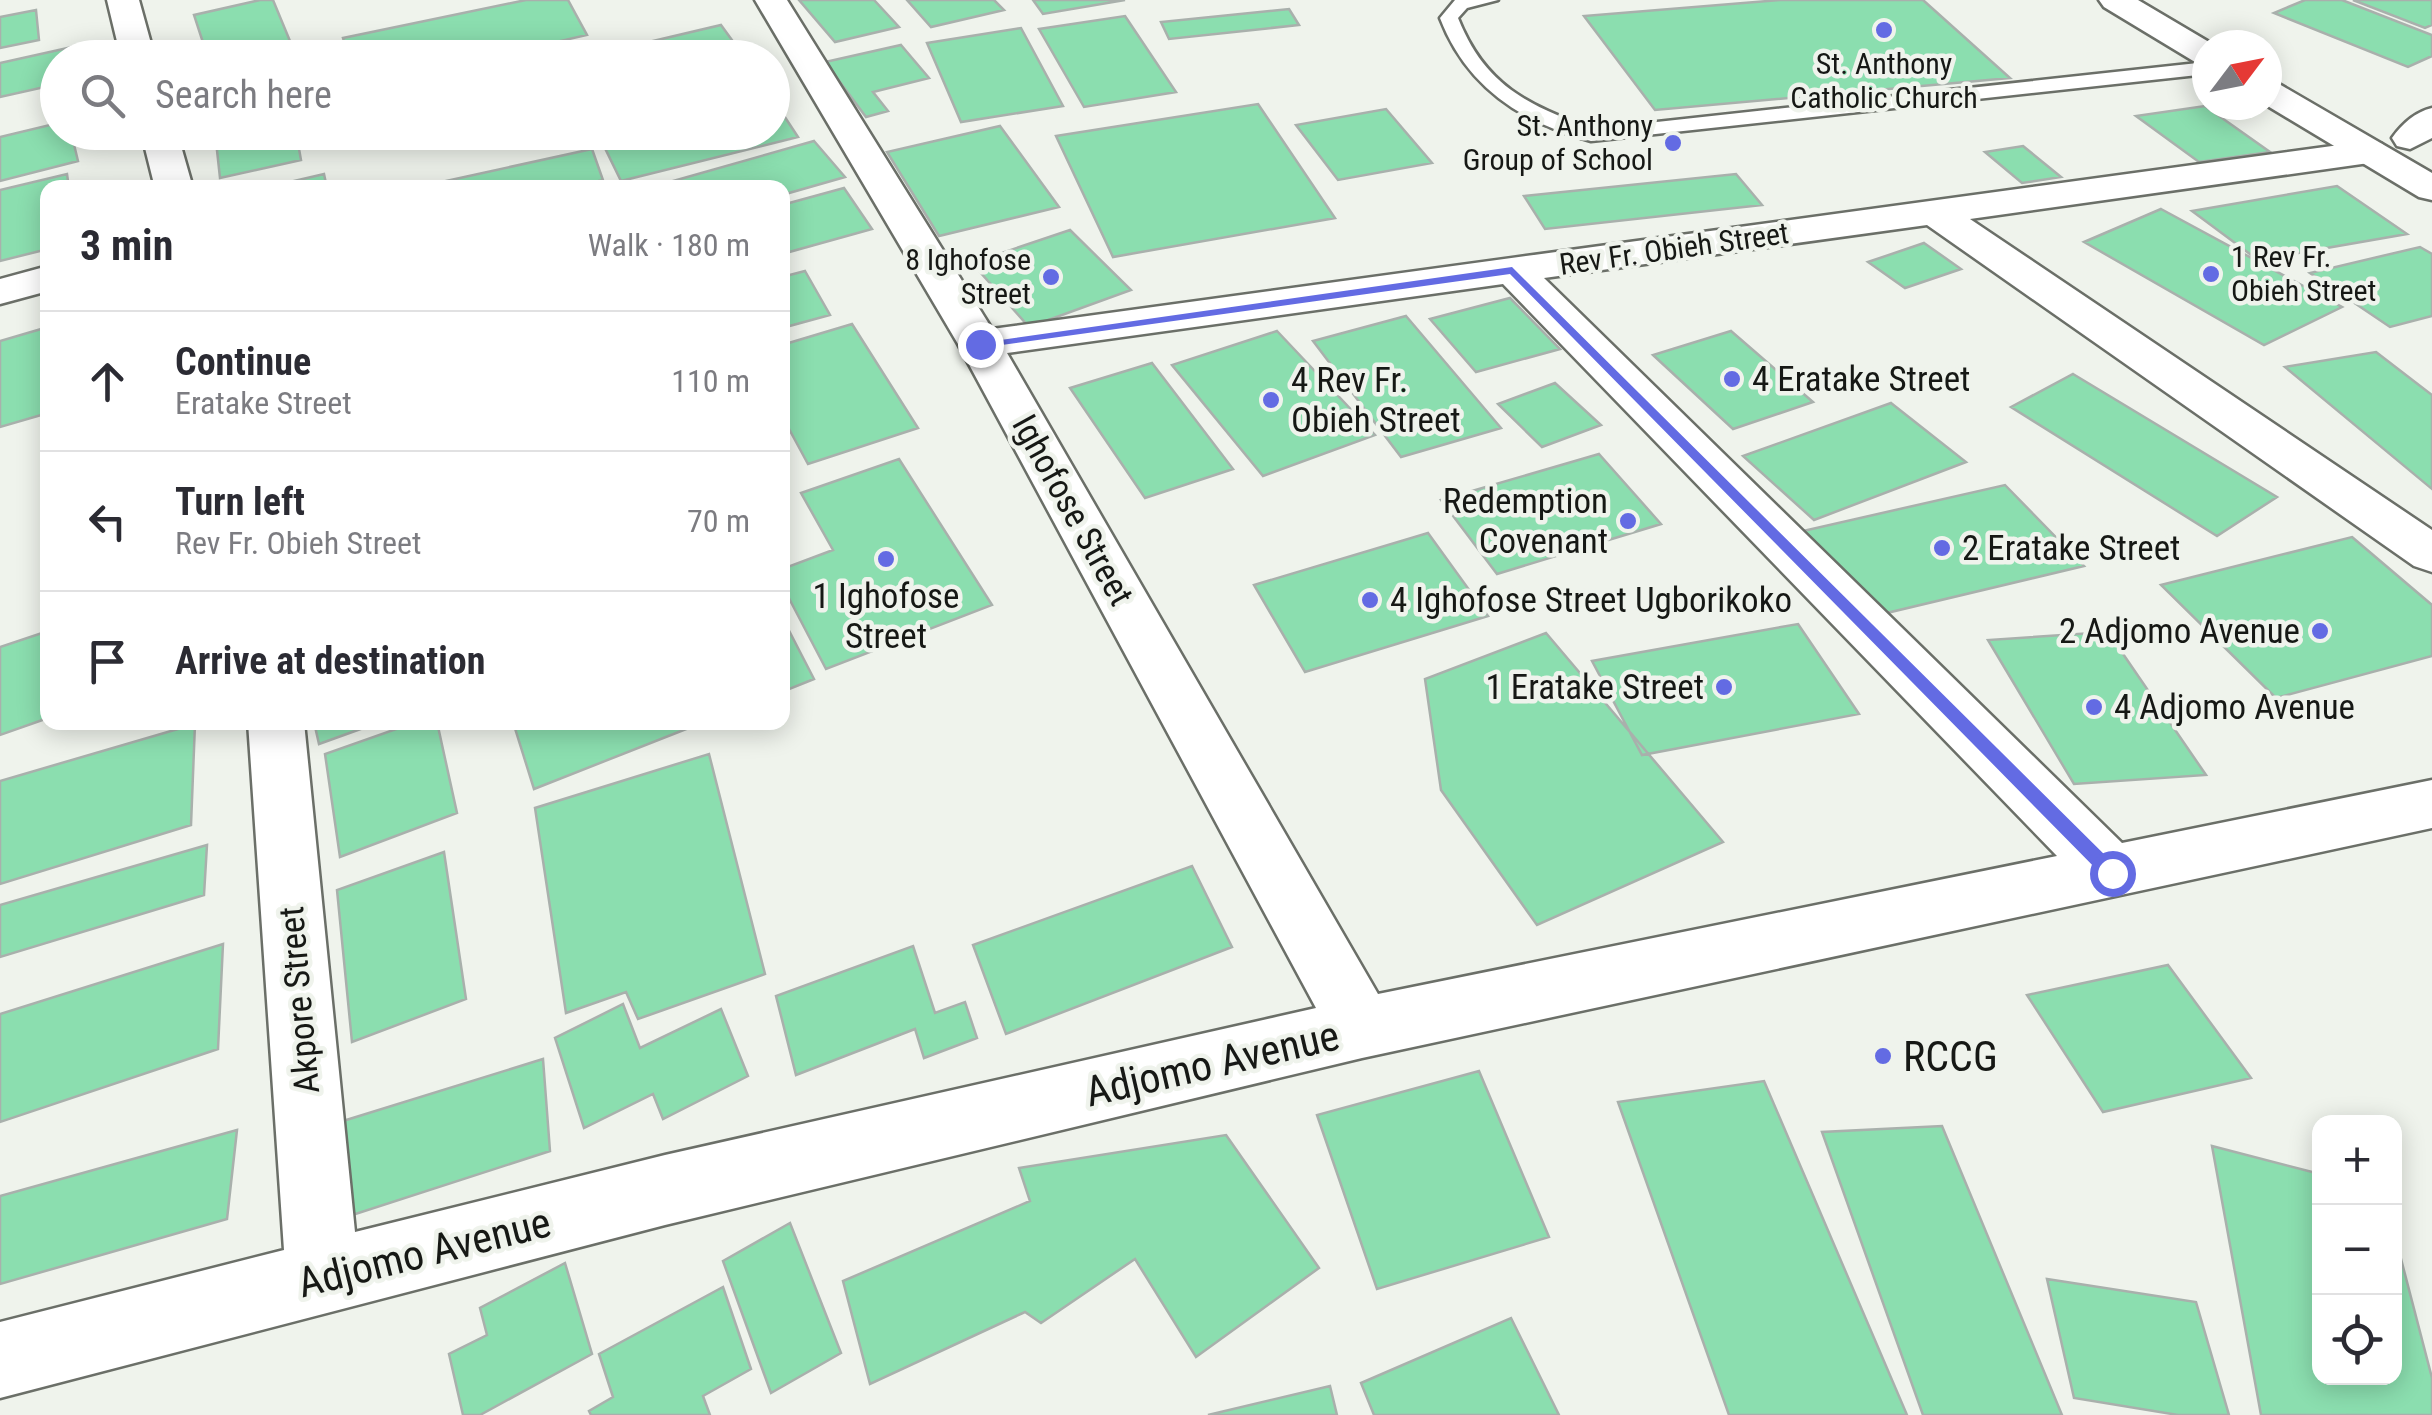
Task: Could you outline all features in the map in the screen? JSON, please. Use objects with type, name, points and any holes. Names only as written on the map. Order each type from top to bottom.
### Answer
[{"type":"street","points":[[123,0],[133,40]]},
{"type":"street","name":"Ighofose Street","points":[[772,0],[980,344],[1362,1028]]},
{"type":"street","points":[[2115,0],[2192,33]]},
{"type":"street","points":[[2169,0],[2202,30]]},
{"type":"street","points":[[2282,64],[2424,136]]},
{"type":"street","points":[[2282,100],[2432,189]]},
{"type":"street","points":[[164,150],[172,180]]},
{"type":"street","name":"Rev Fr. Obieh Street","points":[[980,344],[2368,152]]},
{"type":"street","points":[[1938,214],[2432,554]]},
{"type":"street","points":[[1512,270],[2112,873]]},
{"type":"street","points":[[0,292],[40,280]]},
{"type":"street","name":"Akpore Street","points":[[277,730],[323,1278]]},
{"type":"street","name":"Adjomo Avenue","points":[[0,1360],[684,1186],[1362,1028],[2432,804]]},
{"type":"lane","points":[[1489,0],[1461,4],[1449,18],[1456,40],[1481,78],[1526,111],[1591,135],[2192,70]]},
{"type":"building","points":[[273,0],[290,40],[202,40],[194,15]]},
{"type":"building","points":[[526,0],[568,0],[587,35],[565,40],[343,38]]},
{"type":"building","points":[[799,0],[874,0],[899,27],[835,42]]},
{"type":"building","points":[[907,0],[994,0],[1004,10],[931,27]]},
{"type":"building","points":[[1033,0],[1125,0],[1043,14]]},
{"type":"building","points":[[1780,0],[1923,0],[2010,78],[1655,110],[1584,16]]},
{"type":"building","points":[[2305,0],[2342,0],[2432,35],[2432,56],[2408,67],[2274,13]]},
{"type":"building","points":[[2353,0],[2432,0],[2432,25],[2425,28]]},
{"type":"building","points":[[1289,9],[1299,25],[1169,39],[1161,22]]},
{"type":"building","points":[[36,10],[39,40],[0,48],[0,17]]},
{"type":"building","points":[[1125,16],[1176,92],[1084,107],[1039,29]]},
{"type":"building","points":[[721,25],[732,40],[657,40]]},
{"type":"building","points":[[1021,28],[1063,106],[961,122],[927,43]]},
{"type":"building","points":[[901,45],[929,78],[873,92],[888,111],[866,117],[825,62]]},
{"type":"building","points":[[40,54],[40,88],[0,97],[0,63]]},
{"type":"building","points":[[1258,104],[1335,218],[1113,257],[1056,136]]},
{"type":"building","points":[[2192,108],[2192,120],[2225,120],[2270,152],[2199,162],[2136,116]]},
{"type":"building","points":[[1386,109],[1432,163],[1338,180],[1296,125]]},
{"type":"building","points":[[1000,126],[1059,207],[939,236],[887,152]]},
{"type":"building","points":[[40,127],[40,150],[75,150],[78,161],[0,181],[0,137]]},
{"type":"building","points":[[814,141],[845,177],[790,193],[790,180],[677,180],[790,150]]},
{"type":"building","points":[[2023,146],[2061,177],[2022,183],[1985,152]]},
{"type":"building","points":[[217,150],[299,150],[301,160],[220,178]]},
{"type":"building","points":[[592,150],[603,180],[451,180]]},
{"type":"building","points":[[606,150],[746,150],[625,180],[621,180]]},
{"type":"building","points":[[67,174],[68,180],[42,180]]},
{"type":"building","points":[[324,174],[325,180],[298,180]]},
{"type":"building","points":[[1736,174],[1762,205],[1545,229],[1524,196]]},
{"type":"building","points":[[40,180],[40,251],[0,261],[0,190]]},
{"type":"building","points":[[2337,186],[2407,234],[2258,260],[2192,211]]},
{"type":"building","points":[[844,188],[872,229],[790,252],[790,203]]},
{"type":"building","name":"1 Rev Fr. Obieh Street","points":[[2161,209],[2342,307],[2264,345],[2084,242]]},
{"type":"building","name":"8 Ighofose Street","points":[[1070,230],[1131,290],[1029,327],[972,263]]},
{"type":"building","points":[[1924,243],[1961,269],[1905,288],[1868,262]]},
{"type":"building","points":[[2420,247],[2432,254],[2432,316],[2390,327],[2310,273]]},
{"type":"building","points":[[805,271],[830,315],[790,326],[790,275]]},
{"type":"building","points":[[1510,298],[1560,349],[1476,372],[1430,319]]},
{"type":"building","points":[[1406,316],[1501,428],[1401,457],[1313,341]]},
{"type":"building","points":[[852,324],[918,428],[808,464],[790,431],[790,343]]},
{"type":"building","points":[[40,329],[40,415],[0,427],[0,341]]},
{"type":"building","name":"4 Rev Fr. Obieh Street","points":[[1277,331],[1375,435],[1263,476],[1172,365]]},
{"type":"building","name":"4 Eratake Street","points":[[1731,331],[1813,402],[1733,429],[1653,355]]},
{"type":"building","points":[[2376,352],[2432,395],[2432,489],[2285,367]]},
{"type":"building","points":[[1152,363],[1233,469],[1145,498],[1070,388]]},
{"type":"building","points":[[2073,374],[2277,497],[2217,536],[2011,407]]},
{"type":"building","points":[[1555,383],[1601,425],[1542,447],[1498,404]]},
{"type":"building","points":[[1891,403],[1966,462],[1814,520],[1743,456]]},
{"type":"building","points":[[1599,454],[1661,524],[1497,574],[1441,500]]},
{"type":"building","name":"1 Ighofose Street","points":[[899,459],[992,605],[826,669],[790,600],[790,566],[833,550],[801,493]]},
{"type":"building","name":"2 Eratake Street","points":[[2005,485],[2084,566],[1874,616],[1803,531]]},
{"type":"building","name":"4 Ighofose Street Ugborikoko","points":[[1428,533],[1488,616],[1305,672],[1254,585]]},
{"type":"building","name":"2 Adjomo Avenue","points":[[2352,537],[2432,605],[2432,656],[2276,698],[2161,585]]},
{"type":"building","name":"1 Eratake Street","points":[[1798,624],[1859,714],[1642,755],[1592,661]]},
{"type":"building","points":[[790,632],[814,679],[790,689]]},
{"type":"building","name":"4 Adjomo Avenue","points":[[2108,632],[2206,775],[2074,784],[1988,640]]},
{"type":"building","points":[[1546,633],[1723,842],[1537,925],[1441,790],[1425,679]]},
{"type":"building","points":[[40,634],[40,721],[0,735],[0,647]]},
{"type":"building","points":[[174,730],[195,730],[191,825],[0,884],[0,781]]},
{"type":"building","points":[[316,730],[358,730],[319,744]]},
{"type":"building","points":[[393,730],[439,730],[457,813],[340,857],[325,754]]},
{"type":"building","points":[[516,730],[684,730],[534,789]]},
{"type":"building","points":[[709,754],[765,974],[638,1019],[626,992],[566,1013],[535,808]]},
{"type":"building","points":[[207,845],[204,895],[0,957],[0,905]]},
{"type":"building","points":[[444,852],[466,999],[352,1042],[337,890]]},
{"type":"building","points":[[1192,866],[1232,947],[1006,1034],[973,945]]},
{"type":"building","points":[[223,944],[218,1049],[0,1122],[0,1014]]},
{"type":"building","points":[[913,946],[935,1013],[965,1002],[977,1038],[924,1058],[915,1029],[796,1075],[776,996]]},
{"type":"building","points":[[2168,965],[2251,1078],[2103,1112],[2027,995]]},
{"type":"building","points":[[623,1004],[640,1048],[721,1009],[748,1076],[663,1119],[653,1094],[584,1128],[555,1038]]},
{"type":"building","points":[[543,1059],[550,1151],[340,1219],[343,1121]]},
{"type":"building","points":[[1479,1071],[1549,1237],[1377,1289],[1317,1115]]},
{"type":"building","points":[[1764,1081],[1907,1415],[1729,1415],[1618,1102]]},
{"type":"building","points":[[1942,1126],[2062,1415],[1923,1415],[1822,1132]]},
{"type":"building","points":[[237,1130],[227,1219],[0,1284],[0,1196]]},
{"type":"building","points":[[1226,1135],[1319,1268],[1196,1357],[1135,1259],[1041,1323],[1025,1312],[870,1384],[843,1281],[1030,1201],[1019,1168]]},
{"type":"building","points":[[2212,1146],[2312,1172],[2312,1385],[2402,1385],[2402,1263],[2432,1378],[2432,1415],[2261,1415]]},
{"type":"building","points":[[790,1223],[841,1353],[771,1393],[723,1261]]},
{"type":"building","points":[[565,1263],[592,1354],[480,1415],[463,1415],[449,1354],[487,1335],[480,1308]]},
{"type":"building","points":[[2047,1279],[2196,1302],[2229,1415],[2178,1415],[2074,1398]]},
{"type":"building","points":[[723,1287],[751,1369],[703,1396],[710,1415],[591,1415],[589,1411],[613,1397],[599,1354]]},
{"type":"building","points":[[1511,1318],[1559,1415],[1374,1415],[1361,1383]]},
{"type":"building","points":[[1330,1386],[1337,1415],[1208,1415]]},
{"type":"place","name":"St. Anthony Catholic Church","points":[[1884,30]]},
{"type":"place","name":"St. Anthony Group of School","points":[[1673,143]]},
{"type":"place","name":"1 Rev Fr. Obieh Street","points":[[2211,274]]},
{"type":"place","name":"8 Ighofose Street","points":[[1051,277]]},
{"type":"place","name":"4 Eratake Street","points":[[1732,379]]},
{"type":"place","name":"4 Rev Fr. Obieh Street","points":[[1271,400]]},
{"type":"place","name":"Redemption Covenant","points":[[1628,521]]},
{"type":"place","name":"2 Eratake Street","points":[[1942,548]]},
{"type":"place","name":"1 Ighofose Street","points":[[886,559]]},
{"type":"place","name":"4 Ighofose Street Ugborikoko","points":[[1370,600]]},
{"type":"place","name":"2 Adjomo Avenue","points":[[2320,631]]},
{"type":"place","name":"1 Eratake Street","points":[[1724,687]]},
{"type":"place","name":"4 Adjomo Avenue","points":[[2094,707]]},
{"type":"place","name":"RCCG","points":[[1883,1056]]},
{"type":"route","points":[[980,344],[1512,270],[2112,873]]}]
